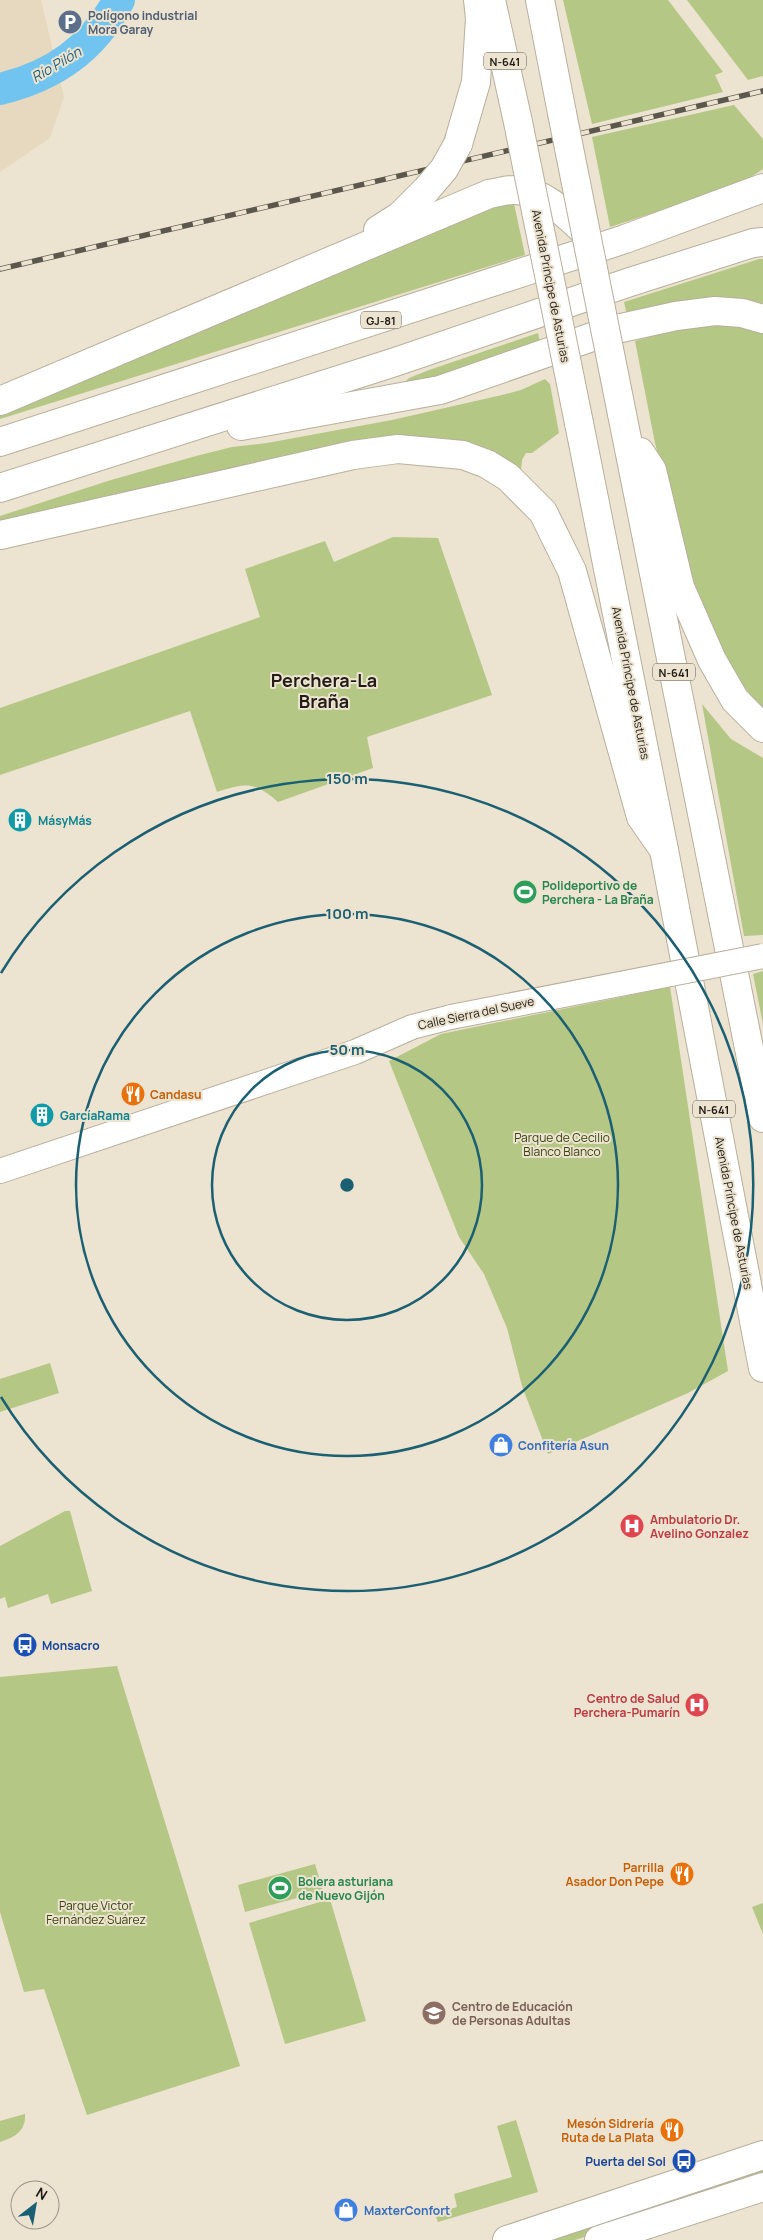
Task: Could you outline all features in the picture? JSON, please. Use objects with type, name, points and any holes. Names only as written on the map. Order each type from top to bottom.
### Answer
[{"type":"main road","points":[[330,262],[400,216],[427,190],[444,169],[458,144],[476,82],[480,18],[478,0]]},
{"type":"main road","name":"Avenida Príncipe de Asturias","points":[[491,0],[518,122],[522,192],[579,423],[664,850],[763,1368]]},
{"type":"main road","name":"N-641","points":[[540,0],[763,1118]]},
{"type":"main road","name":"GJ-81","points":[[0,442],[616,242],[763,188]]},
{"type":"main road","points":[[0,401],[490,194],[522,192],[543,198],[568,215],[585,232]]},
{"type":"main road","points":[[0,488],[394,362],[630,282],[753,243],[763,242]]},
{"type":"main road","points":[[131,446],[440,390],[612,330],[676,316],[715,310],[742,313],[763,319]]},
{"type":"main road","points":[[623,422],[652,470],[680,587],[712,660],[735,700],[763,728]]},
{"type":"main road","points":[[0,535],[353,455],[398,449],[463,455],[487,464],[508,477],[543,512],[572,571],[641,817],[664,850]]},
{"type":"main road","points":[[506,2240],[763,2155]]},
{"type":"main road","points":[[599,2240],[763,2187]]},
{"type":"street","name":"Calle Sierra del Sueve","points":[[0,1171],[355,1052],[412,1026],[763,956]]},
{"type":"shaded area","points":[[0,0],[41,0],[64,97],[50,138],[0,172]]},
{"type":"green space","points":[[563,0],[668,0],[723,72],[715,75],[723,92],[592,124]]},
{"type":"green space","points":[[687,0],[763,0],[763,76],[748,80]]},
{"type":"green space","points":[[734,105],[763,139],[763,169],[739,185],[610,227],[592,137]]},
{"type":"green space","points":[[513,199],[525,255],[0,419],[0,414]]},
{"type":"green space","points":[[763,259],[763,307],[628,320],[624,302]]},
{"type":"green space","points":[[726,324],[763,333],[763,712],[737,677],[697,601],[655,443],[635,341],[689,326]]},
{"type":"green space","points":[[538,333],[541,348],[481,367],[401,386],[409,378],[429,370]]},
{"type":"green space","points":[[545,379],[550,384],[559,433],[532,453],[526,453],[522,460],[521,471],[470,448],[0,525],[0,516],[111,480],[196,456],[232,447],[267,443],[392,420],[521,390]]},
{"type":"green space","points":[[393,537],[438,538],[492,695],[367,737],[373,768],[278,802],[256,787],[235,787],[217,792],[190,711],[0,775],[0,708],[260,617],[245,569],[325,541],[334,562]]},
{"type":"green space","points":[[702,704],[731,739],[763,758],[763,935],[744,936]]},
{"type":"green space","points":[[763,971],[763,1024],[753,974]]},
{"type":"green space","name":"Parque de Cecilio Blanco Blanco","points":[[670,987],[728,1371],[688,1393],[548,1454],[522,1386],[507,1328],[484,1274],[459,1237],[389,1061],[441,1034]]},
{"type":"green space","points":[[50,1363],[59,1393],[0,1412],[0,1379]]},
{"type":"green space","points":[[65,1511],[70,1511],[92,1591],[51,1604],[48,1594],[8,1608],[5,1597],[0,1599],[0,1546]]},
{"type":"green space","name":"Parque Victor Fernández Suárez","points":[[117,1666],[240,2066],[87,2115],[44,1989],[24,1992],[0,1912],[0,1677]]},
{"type":"green space","name":"Bolera asturiana de Nuevo Gijón","points":[[315,1864],[323,1891],[245,1912],[238,1885]]},
{"type":"green space","points":[[330,1899],[366,2021],[285,2044],[249,1923]]},
{"type":"green space","points":[[763,1903],[763,1934],[752,1907]]},
{"type":"green space","points":[[25,2114],[24,2125],[21,2129],[10,2138],[0,2142],[0,2121]]},
{"type":"green space","points":[[516,2120],[538,2192],[438,2222],[435,2214],[457,2207],[454,2194],[512,2177],[497,2126]]},
{"type":"green space","points":[[763,2166],[763,2178],[575,2240],[536,2240]]},
{"type":"waterway","name":"Río Pilón","points":[[0,89],[38,76],[70,58],[97,33],[119,0]]},
{"type":"railway","points":[[0,269],[763,91]]},
{"type":"place","name":"Polígono industrial Mora Garay","points":[[70,22]]},
{"type":"place","name":"MásyMás","points":[[20,820]]},
{"type":"place","name":"Polideportivo de Perchera - La Braña","points":[[525,892]]},
{"type":"place","name":"Candasu","points":[[133,1094]]},
{"type":"place","name":"GarcíaRama","points":[[42,1115]]},
{"type":"place","name":"Confitería Asun","points":[[501,1445]]},
{"type":"place","name":"Ambulatorio Dr. Avelino Gonzalez","points":[[632,1526]]},
{"type":"place","name":"Monsacro","points":[[25,1645]]},
{"type":"place","name":"Centro de Salud Perchera-Pumarín","points":[[697,1705]]},
{"type":"place","name":"Parrilla Asador Don Pepe","points":[[682,1874]]},
{"type":"place","name":"Bolera asturiana de Nuevo Gijón","points":[[280,1888]]},
{"type":"place","name":"Centro de Educación de Personas Adultas","points":[[434,2013]]},
{"type":"place","name":"Mesón Sidrería Ruta de La Plata","points":[[672,2130]]},
{"type":"place","name":"Puerta del Sol","points":[[684,2161]]},
{"type":"place","name":"MaxterConfort","points":[[346,2210]]},
{"type":"district","name":"Perchera-La Braña","points":[[324,690]]}]
